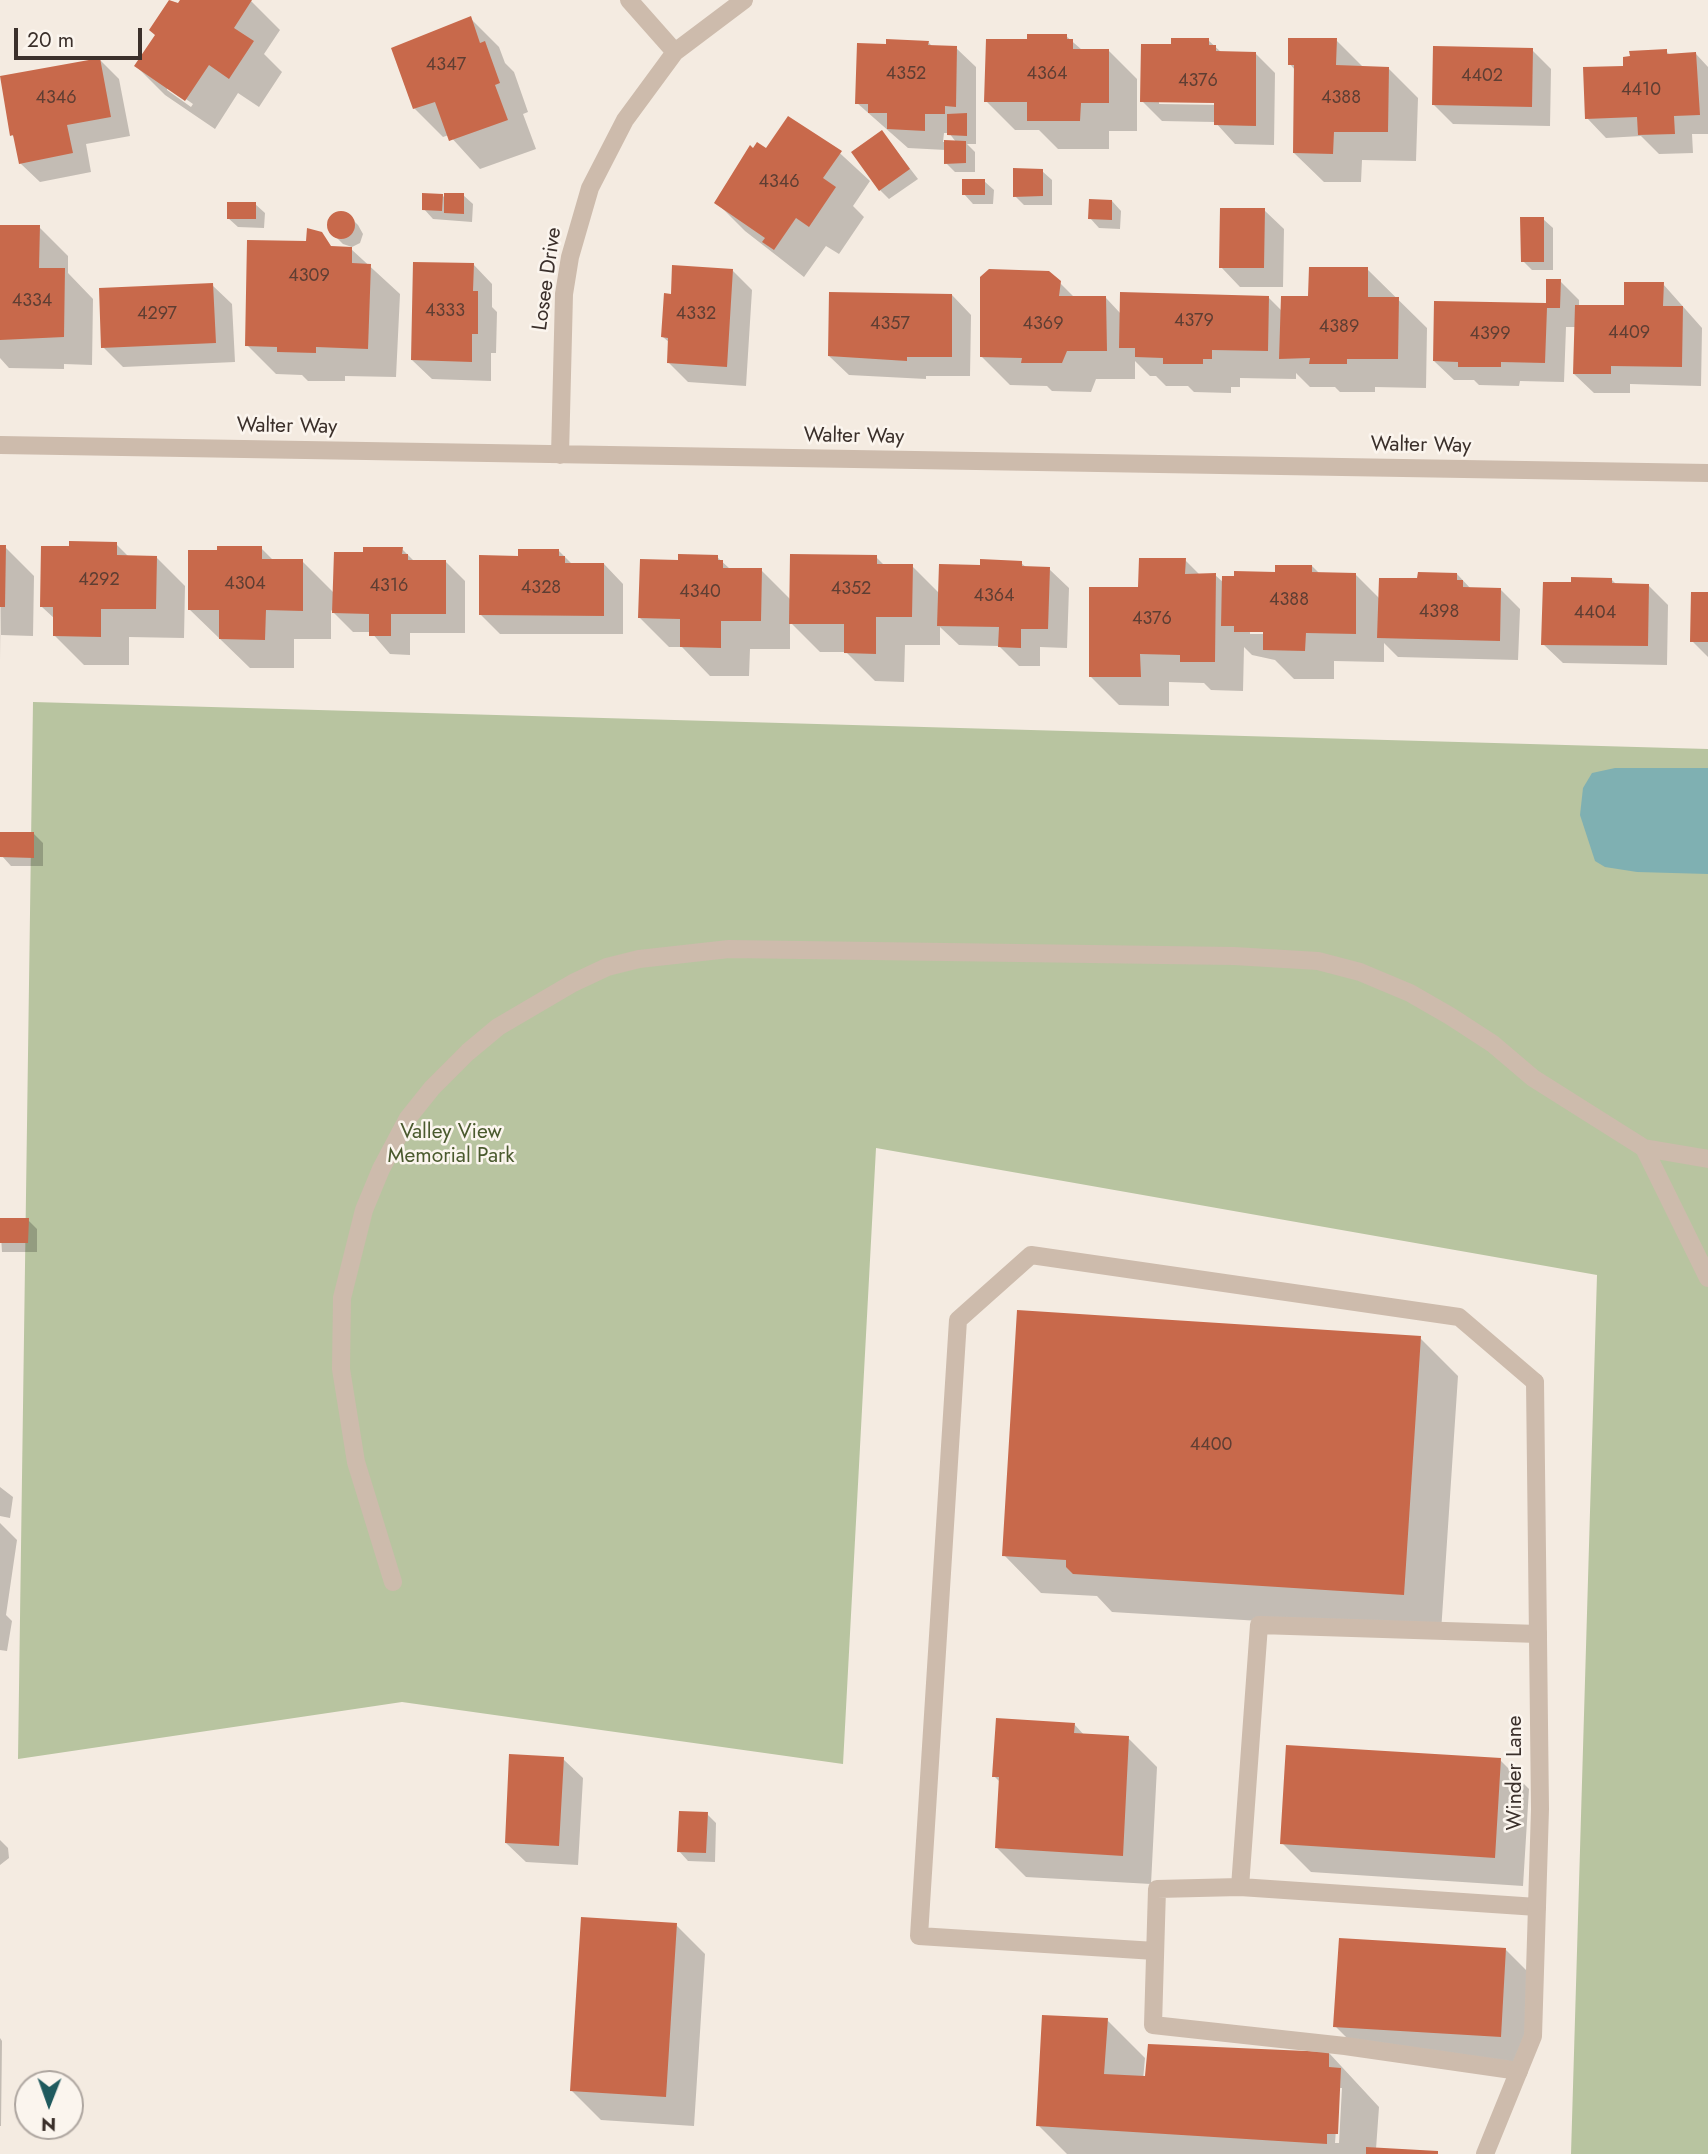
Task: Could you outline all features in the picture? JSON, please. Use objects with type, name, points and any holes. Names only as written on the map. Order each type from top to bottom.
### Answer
[{"type":"street","points":[[629,0],[675,52]]},
{"type":"street","name":"Losee Drive","points":[[561,455],[563,306],[570,257],[579,221],[605,156],[625,120],[675,52],[744,0]]},
{"type":"street","name":"Walter Way","points":[[0,445],[1708,473]]},
{"type":"street","points":[[393,1582],[356,1462],[341,1369],[342,1298],[363,1210],[408,1118],[432,1088],[468,1052],[498,1027],[573,983],[607,967],[639,958],[729,949],[1234,956],[1318,961],[1360,972],[1410,993],[1493,1044],[1543,1084],[1644,1148],[1708,1159]]},
{"type":"street","points":[[1644,1148],[1708,1278]]},
{"type":"street","name":"Winder Lane","points":[[1155,1951],[919,1936],[958,1320],[1031,1255],[1459,1317],[1535,1382],[1540,1809],[1533,2036],[1485,2154]]},
{"type":"street","points":[[1240,1887],[1259,1625],[1538,1634]]},
{"type":"street","points":[[1519,2071],[1345,2046],[1153,2025],[1157,1889],[1240,1887],[1537,1907]]},
{"type":"green space","name":"Valley View Memorial Park","points":[[33,702],[1708,749],[1708,2154],[1571,2154],[1597,1275],[876,1148],[843,1764],[402,1702],[18,1759]]},
{"type":"water","points":[[1615,768],[1708,768],[1708,874],[1637,872],[1605,867],[1595,861],[1580,815],[1583,788],[1592,773]]},
{"type":"building","points":[[169,0],[178,3],[180,0],[252,0],[234,28],[254,41],[229,79],[209,65],[185,101],[134,66],[155,35],[149,30]]},
{"type":"building","points":[[471,16],[480,43],[485,41],[500,83],[495,85],[508,120],[449,141],[435,102],[413,109],[391,48]]},
{"type":"building","points":[[1027,34],[1067,34],[1067,39],[1073,39],[1073,49],[1109,49],[1109,103],[1081,103],[1080,121],[1027,121],[1027,102],[984,102],[986,39],[1027,39]]},
{"type":"building","points":[[1171,38],[1209,38],[1209,45],[1216,45],[1216,51],[1256,52],[1256,126],[1214,125],[1214,103],[1140,102],[1141,44],[1171,44]]},
{"type":"building","points":[[1288,38],[1337,38],[1336,65],[1389,67],[1388,132],[1334,132],[1333,154],[1293,153],[1294,65],[1288,65]]},
{"type":"building","points":[[886,39],[929,41],[928,45],[957,46],[956,107],[945,106],[945,114],[925,114],[925,131],[887,129],[887,113],[868,113],[868,104],[855,104],[857,43],[886,44]]},
{"type":"building","points":[[1433,46],[1533,48],[1532,107],[1432,105]]},
{"type":"building","points":[[1667,49],[1667,54],[1696,52],[1700,115],[1674,116],[1675,134],[1638,135],[1637,117],[1585,119],[1583,67],[1623,66],[1623,57],[1630,56],[1629,51]]},
{"type":"building","points":[[100,58],[111,117],[67,125],[73,153],[19,164],[13,135],[10,136],[0,76]]},
{"type":"building","points":[[967,113],[967,136],[947,135],[947,114]]},
{"type":"building","points":[[788,116],[842,151],[823,178],[836,187],[809,227],[796,218],[774,250],[762,242],[765,238],[714,203],[750,145],[753,148],[757,142],[766,148]]},
{"type":"building","points":[[882,130],[910,169],[879,191],[851,152]]},
{"type":"building","points":[[944,140],[966,141],[966,163],[944,164]]},
{"type":"building","points":[[1013,168],[1043,169],[1043,196],[1013,197]]},
{"type":"building","points":[[962,179],[985,179],[985,195],[962,195]]},
{"type":"building","points":[[422,193],[443,194],[442,211],[422,210]]},
{"type":"building","points":[[444,193],[464,193],[464,214],[444,213]]},
{"type":"building","points":[[1089,199],[1112,200],[1112,220],[1088,219]]},
{"type":"building","points":[[227,202],[256,202],[256,219],[227,219]]},
{"type":"building","points":[[1220,208],[1265,208],[1264,268],[1219,268]]},
{"type":"building","points":[[341,211],[351,215],[355,225],[351,235],[341,239],[331,235],[327,225],[331,215]]},
{"type":"building","points":[[1520,217],[1544,217],[1544,262],[1521,262]]},
{"type":"building","points":[[0,225],[40,225],[39,268],[65,268],[64,337],[0,340]]},
{"type":"building","points":[[307,228],[322,232],[331,246],[352,247],[352,263],[371,264],[368,349],[316,347],[316,353],[277,352],[277,347],[245,346],[247,240],[306,241]]},
{"type":"building","points":[[413,262],[474,263],[473,291],[478,291],[478,334],[472,334],[472,362],[411,360]]},
{"type":"building","points":[[672,265],[733,269],[727,367],[667,363],[668,338],[661,337],[664,293],[671,294]]},
{"type":"building","points":[[1309,267],[1368,267],[1368,297],[1399,297],[1398,359],[1347,359],[1347,364],[1309,364],[1310,358],[1279,359],[1281,296],[1308,296]]},
{"type":"building","points":[[989,269],[1049,271],[1061,281],[1059,296],[1106,296],[1107,351],[1067,351],[1062,363],[1021,363],[1022,358],[980,357],[980,277]]},
{"type":"building","points":[[1546,279],[1561,279],[1560,308],[1547,308],[1545,363],[1501,362],[1501,367],[1458,367],[1458,362],[1433,361],[1434,301],[1546,303]]},
{"type":"building","points":[[1624,282],[1664,282],[1663,306],[1683,306],[1682,367],[1611,366],[1611,374],[1573,374],[1575,305],[1624,305]]},
{"type":"building","points":[[213,283],[216,343],[101,348],[99,288]]},
{"type":"building","points":[[829,292],[952,294],[952,357],[907,357],[907,361],[828,356]]},
{"type":"building","points":[[1120,292],[1269,296],[1268,351],[1212,350],[1212,359],[1203,359],[1203,364],[1163,364],[1163,358],[1135,357],[1135,348],[1119,348]]},
{"type":"building","points":[[69,541],[117,542],[117,555],[157,556],[156,609],[101,609],[101,637],[53,636],[53,607],[40,607],[41,546],[69,546]]},
{"type":"building","points":[[0,545],[6,545],[5,607],[0,607]]},
{"type":"building","points":[[217,546],[262,546],[262,559],[303,559],[303,611],[266,610],[265,640],[219,639],[219,610],[188,610],[188,550],[217,550]]},
{"type":"building","points":[[363,547],[403,547],[402,554],[408,554],[408,560],[446,560],[446,614],[391,614],[391,636],[369,636],[369,614],[332,613],[334,552],[363,552]]},
{"type":"building","points":[[518,549],[559,549],[559,556],[565,556],[565,563],[604,563],[604,616],[479,615],[479,555],[518,556]]},
{"type":"building","points":[[678,554],[718,555],[718,560],[723,560],[723,568],[762,568],[761,621],[721,621],[721,648],[680,647],[680,619],[638,618],[640,559],[678,560]]},
{"type":"building","points":[[790,554],[877,555],[877,564],[913,564],[912,617],[876,617],[876,654],[844,653],[844,624],[789,624]]},
{"type":"building","points":[[1139,558],[1186,558],[1185,574],[1216,573],[1215,662],[1180,662],[1180,655],[1140,654],[1141,677],[1089,677],[1089,587],[1138,587]]},
{"type":"building","points":[[980,559],[1022,561],[1022,566],[1050,567],[1048,629],[1021,629],[1021,648],[998,647],[999,627],[937,626],[939,564],[980,565]]},
{"type":"building","points":[[1275,565],[1312,565],[1312,572],[1356,573],[1356,634],[1306,633],[1305,651],[1263,650],[1263,632],[1234,632],[1234,626],[1221,626],[1222,576],[1234,576],[1234,571],[1275,572]]},
{"type":"building","points":[[1418,572],[1457,573],[1457,580],[1463,580],[1463,587],[1501,588],[1500,641],[1377,638],[1379,578],[1417,578]]},
{"type":"building","points":[[1571,577],[1612,578],[1612,583],[1649,584],[1648,646],[1541,645],[1543,582],[1571,582]]},
{"type":"building","points":[[1691,592],[1708,592],[1708,642],[1690,642]]},
{"type":"building","points":[[0,832],[34,832],[34,858],[0,857]]},
{"type":"building","points":[[0,1218],[29,1218],[28,1243],[0,1243]]},
{"type":"building","points":[[1017,1310],[1421,1336],[1404,1595],[1073,1574],[1066,1567],[1066,1560],[1002,1556]]},
{"type":"building","points":[[996,1718],[1075,1723],[1074,1733],[1129,1736],[1123,1856],[995,1848],[999,1777],[992,1777]]},
{"type":"building","points":[[1286,1745],[1501,1758],[1495,1858],[1280,1844]]},
{"type":"building","points":[[509,1754],[564,1757],[559,1846],[505,1843]]},
{"type":"building","points":[[679,1811],[708,1812],[706,1853],[677,1852]]},
{"type":"building","points":[[581,1917],[677,1923],[666,2097],[570,2091]]},
{"type":"building","points":[[1339,1938],[1506,1948],[1501,2037],[1333,2027]]},
{"type":"building","points":[[1042,2015],[1108,2018],[1104,2074],[1145,2076],[1148,2044],[1329,2052],[1329,2067],[1341,2068],[1338,2134],[1327,2134],[1327,2144],[1036,2126]]},
{"type":"building","points":[[1366,2147],[1438,2151],[1438,2154],[1366,2154]]}]
